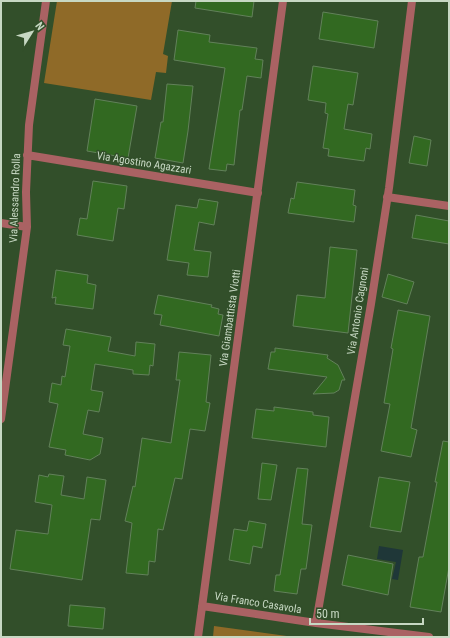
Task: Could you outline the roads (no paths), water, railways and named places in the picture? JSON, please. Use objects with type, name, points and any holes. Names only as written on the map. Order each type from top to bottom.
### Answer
[{"type":"street","name":"Via Alessandro Rolla","points":[[1,419],[27,227],[27,155],[29,125],[46,1]]},
{"type":"street","name":"Via Giambattista Viotti","points":[[198,637],[283,1]]},
{"type":"street","name":"Via Antonio Cagnoni","points":[[316,623],[371,304],[387,197],[412,1]]},
{"type":"street","name":"Via Agostino Agazzari","points":[[27,155],[258,193]]},
{"type":"street","points":[[387,197],[449,206]]},
{"type":"street","points":[[1,223],[27,227]]},
{"type":"street","name":"Via Franco Casavola","points":[[202,606],[316,623],[429,637]]},
{"type":"water","points":[[379,546],[403,550],[398,580],[392,579],[396,562],[377,559]]}]
